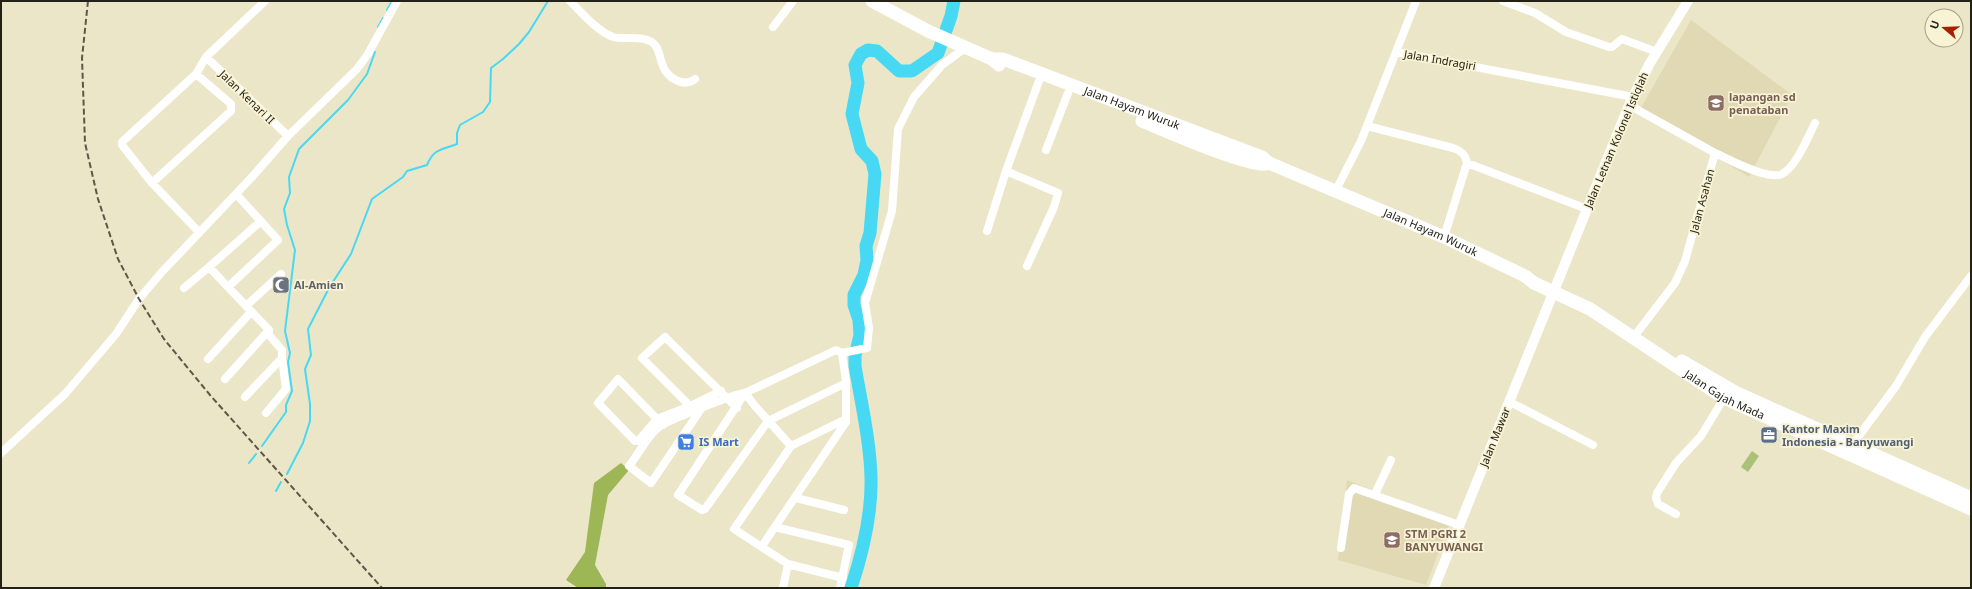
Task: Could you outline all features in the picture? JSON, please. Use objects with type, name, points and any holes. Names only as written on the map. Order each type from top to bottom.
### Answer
[{"type":"highway","name":"Jalan Hayam Wuruk","points":[[872,1],[928,32],[992,59],[1001,66],[1229,155],[1261,165],[1269,164]]},
{"type":"highway","name":"Jalan Hayam Wuruk","points":[[992,59],[1003,59],[1262,156],[1269,164],[1444,237],[1526,276],[1531,282],[1555,289]]},
{"type":"highway","name":"Jalan Gajah Mada","points":[[1555,289],[1635,334],[1724,398],[1971,509]]},
{"type":"highway","points":[[1555,289],[1574,292],[1600,305],[1635,334],[1719,384],[1971,498]]},
{"type":"street","points":[[199,232],[152,182],[122,146],[122,142],[196,74],[206,57],[265,1]]},
{"type":"street","points":[[1,453],[65,394],[116,334],[139,299],[199,232],[236,194],[288,136],[357,69],[368,54],[397,1]]},
{"type":"street","points":[[570,1],[589,19],[611,36],[642,39],[652,42],[656,48],[662,66],[672,78],[684,83],[695,79]]},
{"type":"street","points":[[773,27],[793,1]]},
{"type":"street","points":[[1396,52],[1416,1]]},
{"type":"street","points":[[1504,1],[1535,13],[1566,32],[1609,47],[1613,47],[1622,39],[1657,52]]},
{"type":"street","name":"Jalan Letnan Kolonel Istiqlah","points":[[1555,289],[1631,101],[1657,52],[1688,1]]},
{"type":"street","points":[[701,409],[651,483],[629,466],[657,429],[660,422],[745,393],[836,350],[846,352],[867,348],[869,328],[865,303],[892,211],[898,129],[914,97],[961,46]]},
{"type":"street","name":"Jalan Indragiri","points":[[1335,192],[1361,141],[1396,52],[1631,101]]},
{"type":"street","name":"Jalan Kenari II","points":[[206,57],[288,136]]},
{"type":"street","points":[[152,182],[231,111],[232,104],[196,74]]},
{"type":"street","points":[[987,230],[1006,171],[1039,81]]},
{"type":"street","points":[[1046,150],[1068,93]]},
{"type":"street","points":[[1631,101],[1715,153],[1762,173],[1773,176],[1781,175],[1789,169],[1815,123]]},
{"type":"street","points":[[1367,126],[1459,150],[1467,160],[1587,209]]},
{"type":"street","name":"Jalan Asahan","points":[[1635,334],[1675,283],[1685,261],[1715,153]]},
{"type":"street","points":[[1444,237],[1467,160]]},
{"type":"street","points":[[1006,171],[1058,193],[1058,198],[1027,266]]},
{"type":"street","points":[[228,287],[277,241],[278,238],[236,194]]},
{"type":"street","points":[[184,288],[210,268],[259,218]]},
{"type":"street","points":[[210,268],[269,330],[269,336],[282,350],[286,390],[266,413]]},
{"type":"street","points":[[208,359],[249,309],[281,274]]},
{"type":"street","points":[[1852,445],[1896,386],[1925,337],[1971,276]]},
{"type":"street","name":"Jalan Mawar","points":[[1434,588],[1555,289]]},
{"type":"street","points":[[225,379],[269,330]]},
{"type":"street","points":[[690,406],[642,358],[665,337],[737,408]]},
{"type":"street","points":[[762,546],[796,498],[846,420],[846,352]]},
{"type":"street","points":[[245,397],[282,358]]},
{"type":"street","points":[[660,422],[618,379],[598,403],[636,441],[660,422],[721,391]]},
{"type":"street","points":[[745,393],[737,408],[678,495],[702,510],[705,509],[768,421],[846,383]]},
{"type":"street","points":[[745,393],[791,446]]},
{"type":"street","points":[[1676,514],[1658,504],[1656,498],[1657,493],[1676,463],[1701,436],[1724,398]]},
{"type":"street","points":[[1510,402],[1594,445]]},
{"type":"street","points":[[842,578],[788,564],[734,528],[791,446],[846,420]]},
{"type":"street","points":[[1375,494],[1391,460]]},
{"type":"street","points":[[1341,548],[1349,494],[1351,490],[1357,488],[1459,525]]},
{"type":"street","points":[[796,498],[844,510]]},
{"type":"street","points":[[775,527],[849,545],[840,588]]},
{"type":"street","points":[[783,588],[788,564]]},
{"type":"shaded area","name":"lapangan sd penataban","points":[[1691,20],[1792,95],[1749,177],[1639,111]]},
{"type":"shaded area","name":"STM PGRI 2 BANYUWANGI","points":[[1347,480],[1451,520],[1426,585],[1338,560]]},
{"type":"green space","points":[[1752,451],[1759,456],[1748,472],[1741,467]]},
{"type":"green space","points":[[621,463],[629,470],[608,495],[595,565],[606,584],[606,588],[578,588],[566,580],[585,552],[594,483]]},
{"type":"waterway","points":[[387,10],[392,1]]},
{"type":"waterway","points":[[287,474],[303,443],[310,421],[310,404],[305,369],[311,355],[308,329],[329,288],[351,254],[372,199],[403,177],[407,171],[427,165],[433,155],[439,150],[457,144],[457,133],[460,125],[483,112],[490,102],[491,68],[519,44],[529,32],[548,1]]},
{"type":"waterway","points":[[851,588],[866,533],[871,490],[869,449],[855,366],[855,356],[860,335],[859,320],[854,305],[854,295],[864,275],[867,260],[866,246],[870,233],[875,174],[872,161],[861,149],[852,114],[858,83],[855,65],[861,54],[868,50],[877,51],[899,71],[912,71],[938,53],[951,16],[954,1]]},
{"type":"waterway","points":[[378,27],[383,18]]},
{"type":"waterway","points":[[262,446],[286,412],[286,405],[292,391],[288,362],[290,353],[285,331],[295,250],[287,225],[284,209],[290,193],[289,177],[299,149],[348,100],[367,74],[375,52]]},
{"type":"waterway","points":[[249,463],[256,454]]},
{"type":"waterway","points":[[276,491],[281,482]]},
{"type":"railway","points":[[88,1],[82,58],[85,143],[98,199],[118,259],[139,299],[164,339],[210,395],[382,588]]},
{"type":"place","name":"lapangan sd penataban","points":[[1716,103]]},
{"type":"place","name":"Al-Amien","points":[[281,285]]},
{"type":"place","name":"Kantor Maxim Indonesia - Banyuwangi","points":[[1769,435]]},
{"type":"place","name":"IS Mart","points":[[686,442]]},
{"type":"place","name":"STM PGRI 2 BANYUWANGI","points":[[1392,540]]}]
